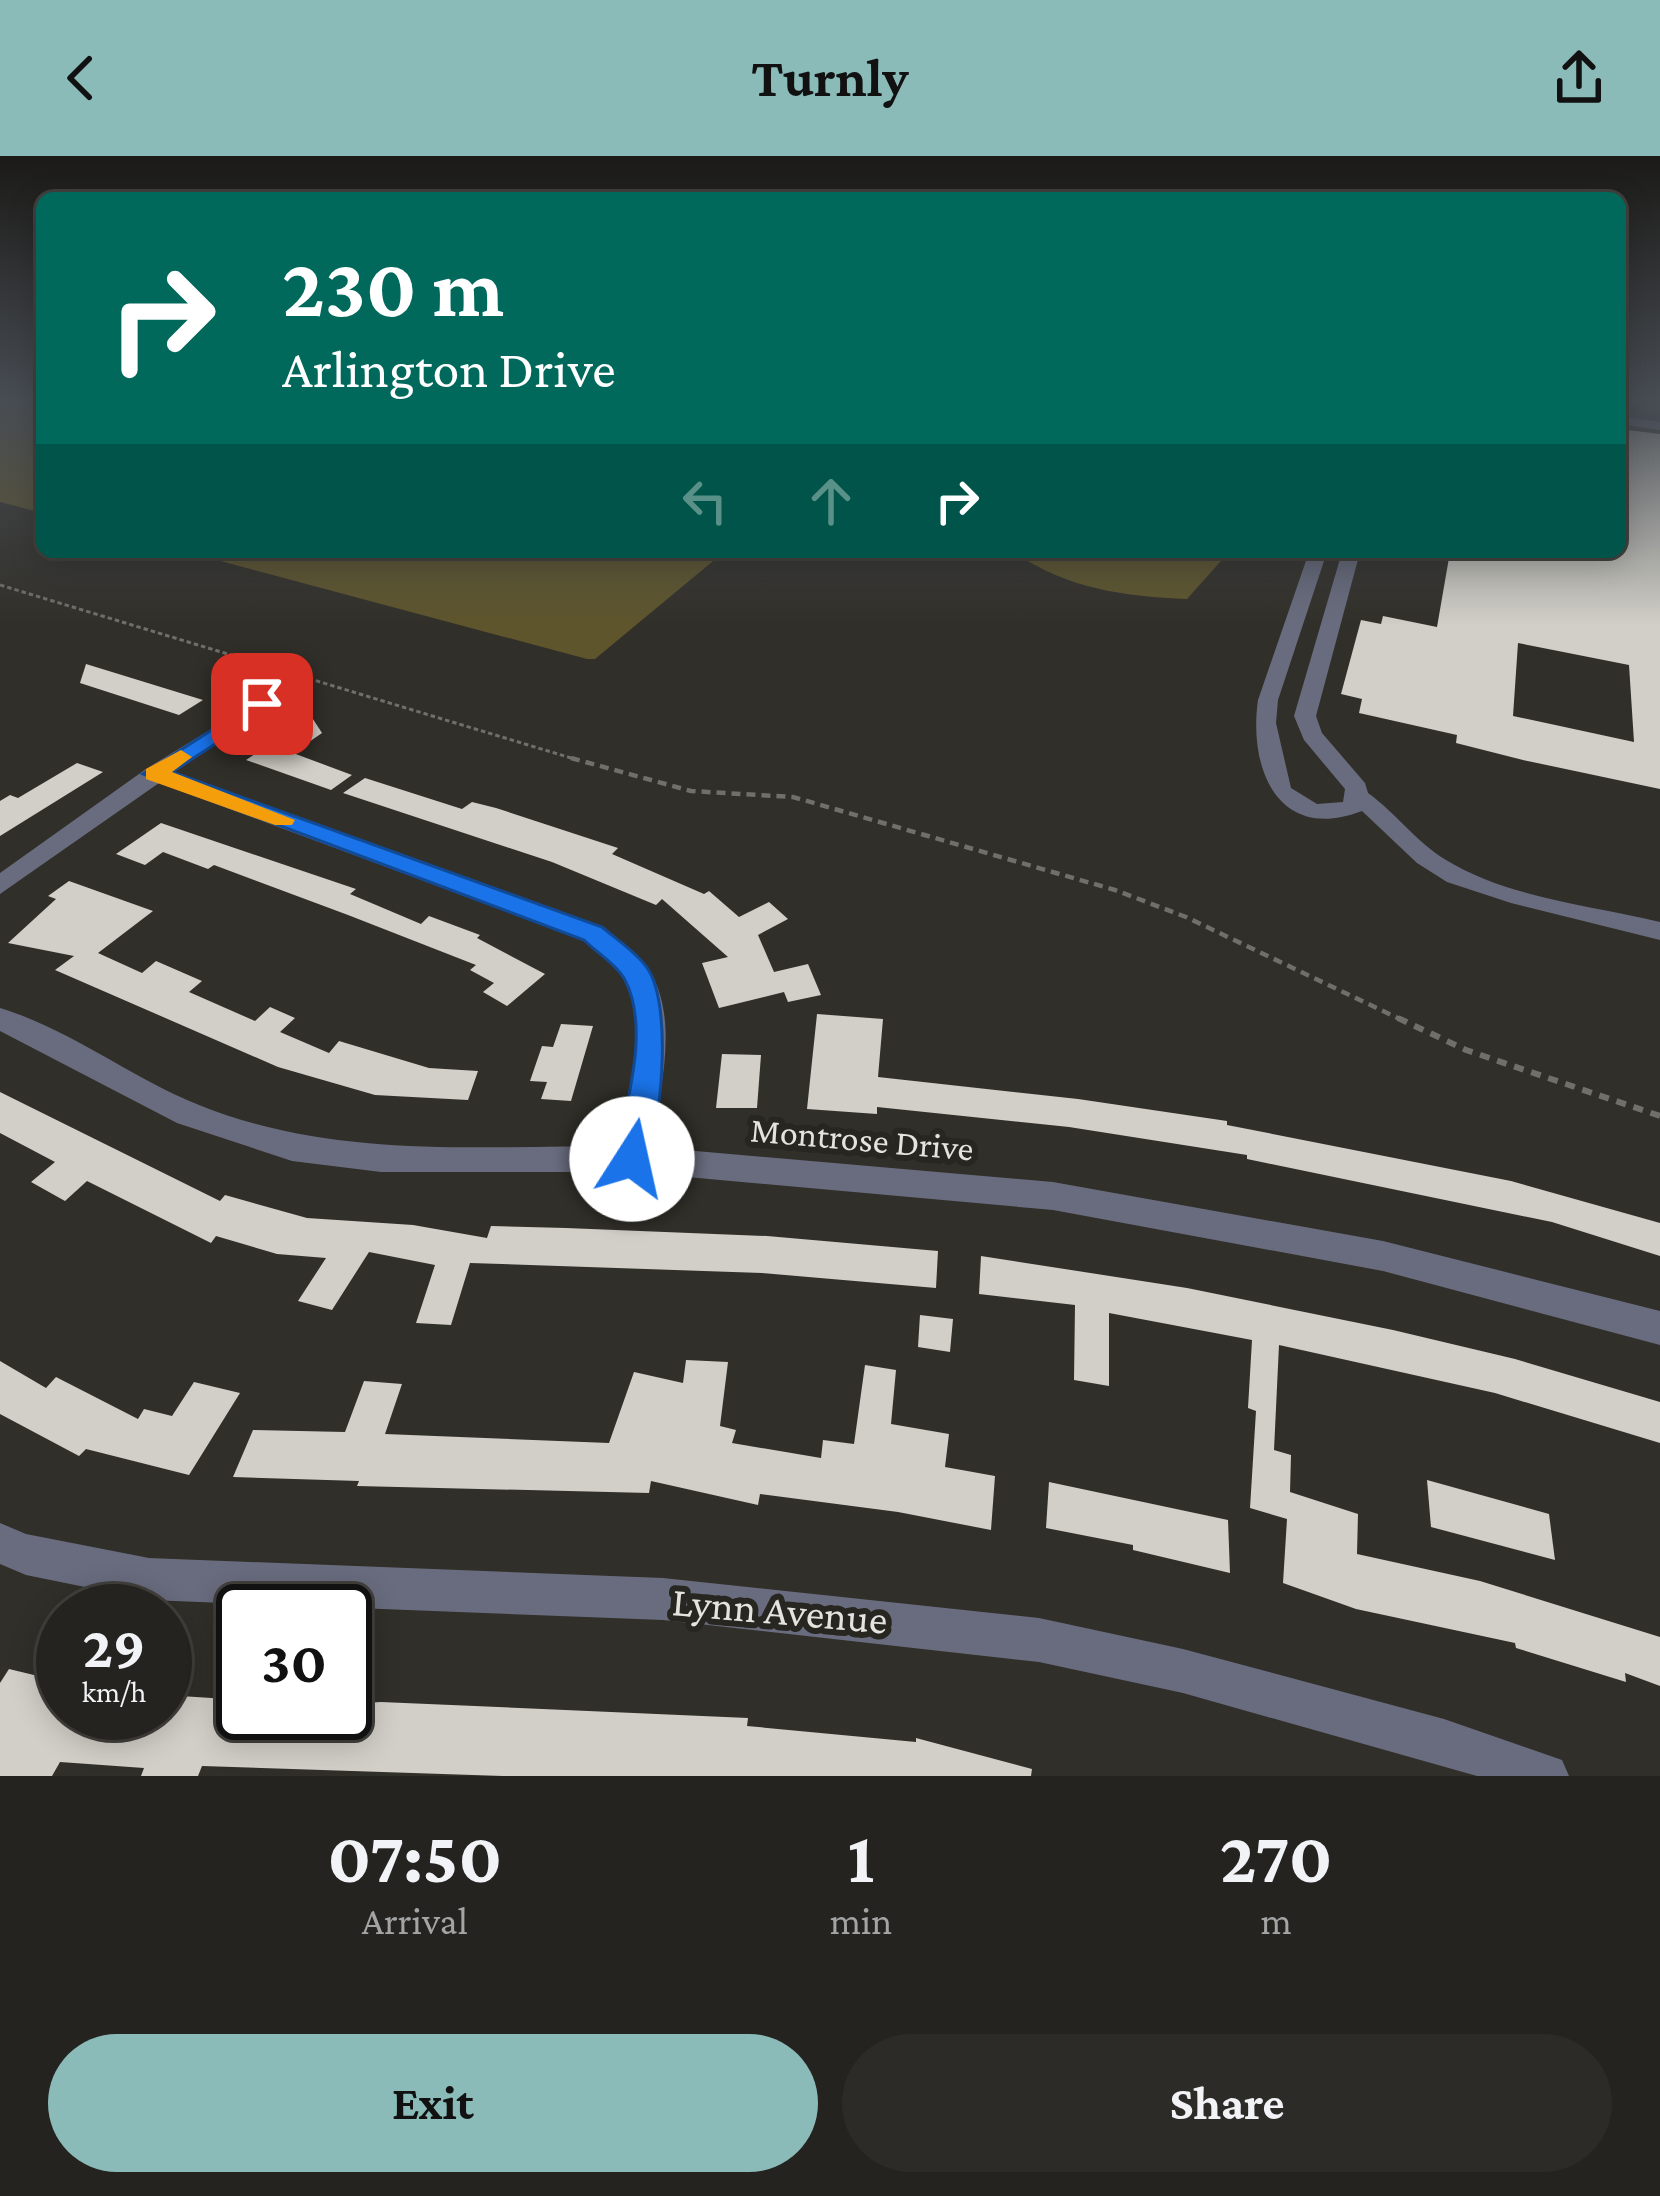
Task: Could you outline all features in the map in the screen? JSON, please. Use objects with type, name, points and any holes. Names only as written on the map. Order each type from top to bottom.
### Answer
[{"type":"street","points":[[1316,558],[1268,700],[1265,723],[1280,790],[1308,809],[1334,812],[1354,806],[1359,798],[1357,788],[1312,735],[1305,716],[1349,558]]},
{"type":"street","points":[[0,886],[154,774],[262,704]]},
{"type":"street","points":[[154,774],[593,934],[636,972],[650,1011],[647,1070],[632,1159]]},
{"type":"street","points":[[1359,798],[1376,808],[1422,855],[1457,877],[1660,931]]},
{"type":"street","name":"Montrose Drive","points":[[0,1018],[188,1114],[292,1148],[381,1159],[632,1159],[877,1178],[1153,1212],[1383,1256],[1660,1328]]},
{"type":"street","name":"Lynn Avenue","points":[[0,1543],[26,1554],[149,1579],[664,1598],[1040,1640],[1226,1683],[1444,1742],[1546,1776]]},
{"type":"path","points":[[0,585],[599,767],[691,791],[793,797],[842,808],[1115,890],[1186,917],[1466,1050],[1660,1116]]},
{"type":"shaded area","points":[[0,475],[36,475],[36,511],[0,502]]},
{"type":"shaded area","points":[[209,558],[717,558],[595,659]]},
{"type":"shaded area","points":[[1023,558],[1224,558],[1187,599],[1097,588]]},
{"type":"building","points":[[1626,475],[1660,475],[1660,789],[1456,743],[1457,735],[1359,713],[1362,699],[1341,694],[1361,620],[1381,624],[1383,616],[1437,627],[1449,558],[1626,558]],"holes":[[[1518,643],[1629,665],[1634,742],[1513,716]]]},
{"type":"building","points":[[86,664],[203,700],[179,715],[80,683]]},
{"type":"building","points":[[311,716],[322,733],[293,753],[352,775],[331,790],[246,760]]},
{"type":"building","points":[[77,763],[103,772],[0,836],[0,801],[10,795],[18,798]]},
{"type":"building","points":[[365,778],[462,809],[472,802],[496,808],[618,848],[612,854],[704,894],[709,891],[739,917],[769,902],[788,919],[758,935],[774,972],[808,964],[821,995],[788,1002],[784,992],[719,1008],[702,963],[728,957],[662,899],[656,905],[552,862],[343,793]]},
{"type":"building","points":[[161,823],[356,889],[350,894],[421,924],[429,916],[480,935],[477,938],[545,974],[507,1006],[483,992],[494,983],[470,970],[476,965],[348,915],[214,865],[208,869],[163,852],[145,865],[116,854]]},
{"type":"building","points":[[69,881],[153,911],[98,953],[142,973],[156,961],[202,981],[189,992],[255,1021],[270,1007],[295,1018],[280,1032],[329,1053],[339,1041],[429,1068],[478,1071],[468,1100],[375,1095],[278,1067],[55,970],[74,956],[8,943],[56,899],[48,896]]},
{"type":"building","points":[[817,1014],[883,1019],[878,1077],[1227,1121],[1227,1125],[1511,1181],[1660,1223],[1660,1256],[1552,1222],[1247,1159],[1247,1155],[1069,1127],[877,1107],[877,1114],[807,1109]]},
{"type":"building","points":[[561,1024],[593,1026],[571,1101],[541,1099],[547,1082],[530,1081],[542,1046],[553,1047]]},
{"type":"building","points":[[722,1054],[761,1055],[757,1108],[716,1108]]},
{"type":"building","points":[[0,1092],[220,1201],[225,1195],[307,1218],[413,1225],[487,1238],[491,1226],[566,1228],[767,1236],[938,1251],[936,1288],[762,1273],[470,1263],[451,1325],[416,1323],[435,1265],[369,1252],[332,1310],[298,1301],[326,1258],[277,1254],[216,1236],[211,1243],[87,1181],[65,1201],[31,1182],[55,1162],[0,1133]]},
{"type":"building","points":[[981,1256],[1187,1288],[1393,1330],[1515,1359],[1660,1402],[1660,1443],[1495,1393],[1279,1345],[1274,1450],[1291,1455],[1290,1492],[1358,1514],[1357,1554],[1480,1581],[1660,1637],[1660,1686],[1625,1673],[1626,1682],[1516,1648],[1515,1643],[1356,1609],[1283,1583],[1287,1519],[1250,1508],[1256,1411],[1248,1408],[1252,1340],[1109,1313],[1109,1386],[1074,1380],[1075,1305],[979,1294]]},
{"type":"building","points":[[920,1315],[953,1319],[950,1352],[918,1347]]},
{"type":"building","points":[[686,1360],[728,1362],[720,1426],[736,1430],[732,1443],[821,1458],[823,1440],[854,1444],[865,1365],[896,1370],[891,1424],[949,1434],[945,1467],[995,1476],[991,1530],[760,1494],[758,1505],[651,1481],[649,1493],[357,1486],[359,1481],[233,1477],[253,1430],[345,1432],[364,1381],[402,1384],[385,1434],[609,1443],[634,1372],[683,1383]]},
{"type":"building","points":[[0,1361],[46,1388],[56,1377],[138,1419],[144,1409],[172,1416],[194,1382],[240,1393],[189,1475],[86,1449],[79,1456],[0,1414]]},
{"type":"building","points":[[1427,1480],[1549,1514],[1555,1560],[1431,1527]]},
{"type":"building","points":[[1049,1482],[1228,1520],[1230,1573],[1133,1550],[1133,1545],[1046,1528]]},
{"type":"building","points":[[9,1669],[36,1676],[36,1740],[192,1740],[192,1697],[216,1698],[216,1740],[372,1740],[372,1702],[381,1702],[748,1718],[747,1726],[916,1742],[916,1738],[1032,1769],[1031,1776],[503,1776],[202,1766],[198,1776],[141,1776],[144,1768],[60,1762],[52,1776],[0,1776],[0,1683]]},
{"type":"slow traffic","points":[[181,757],[154,774],[284,820]]},
{"type":"route","points":[[262,704],[154,774],[593,934],[636,972],[650,1011],[647,1070],[632,1159]]}]
